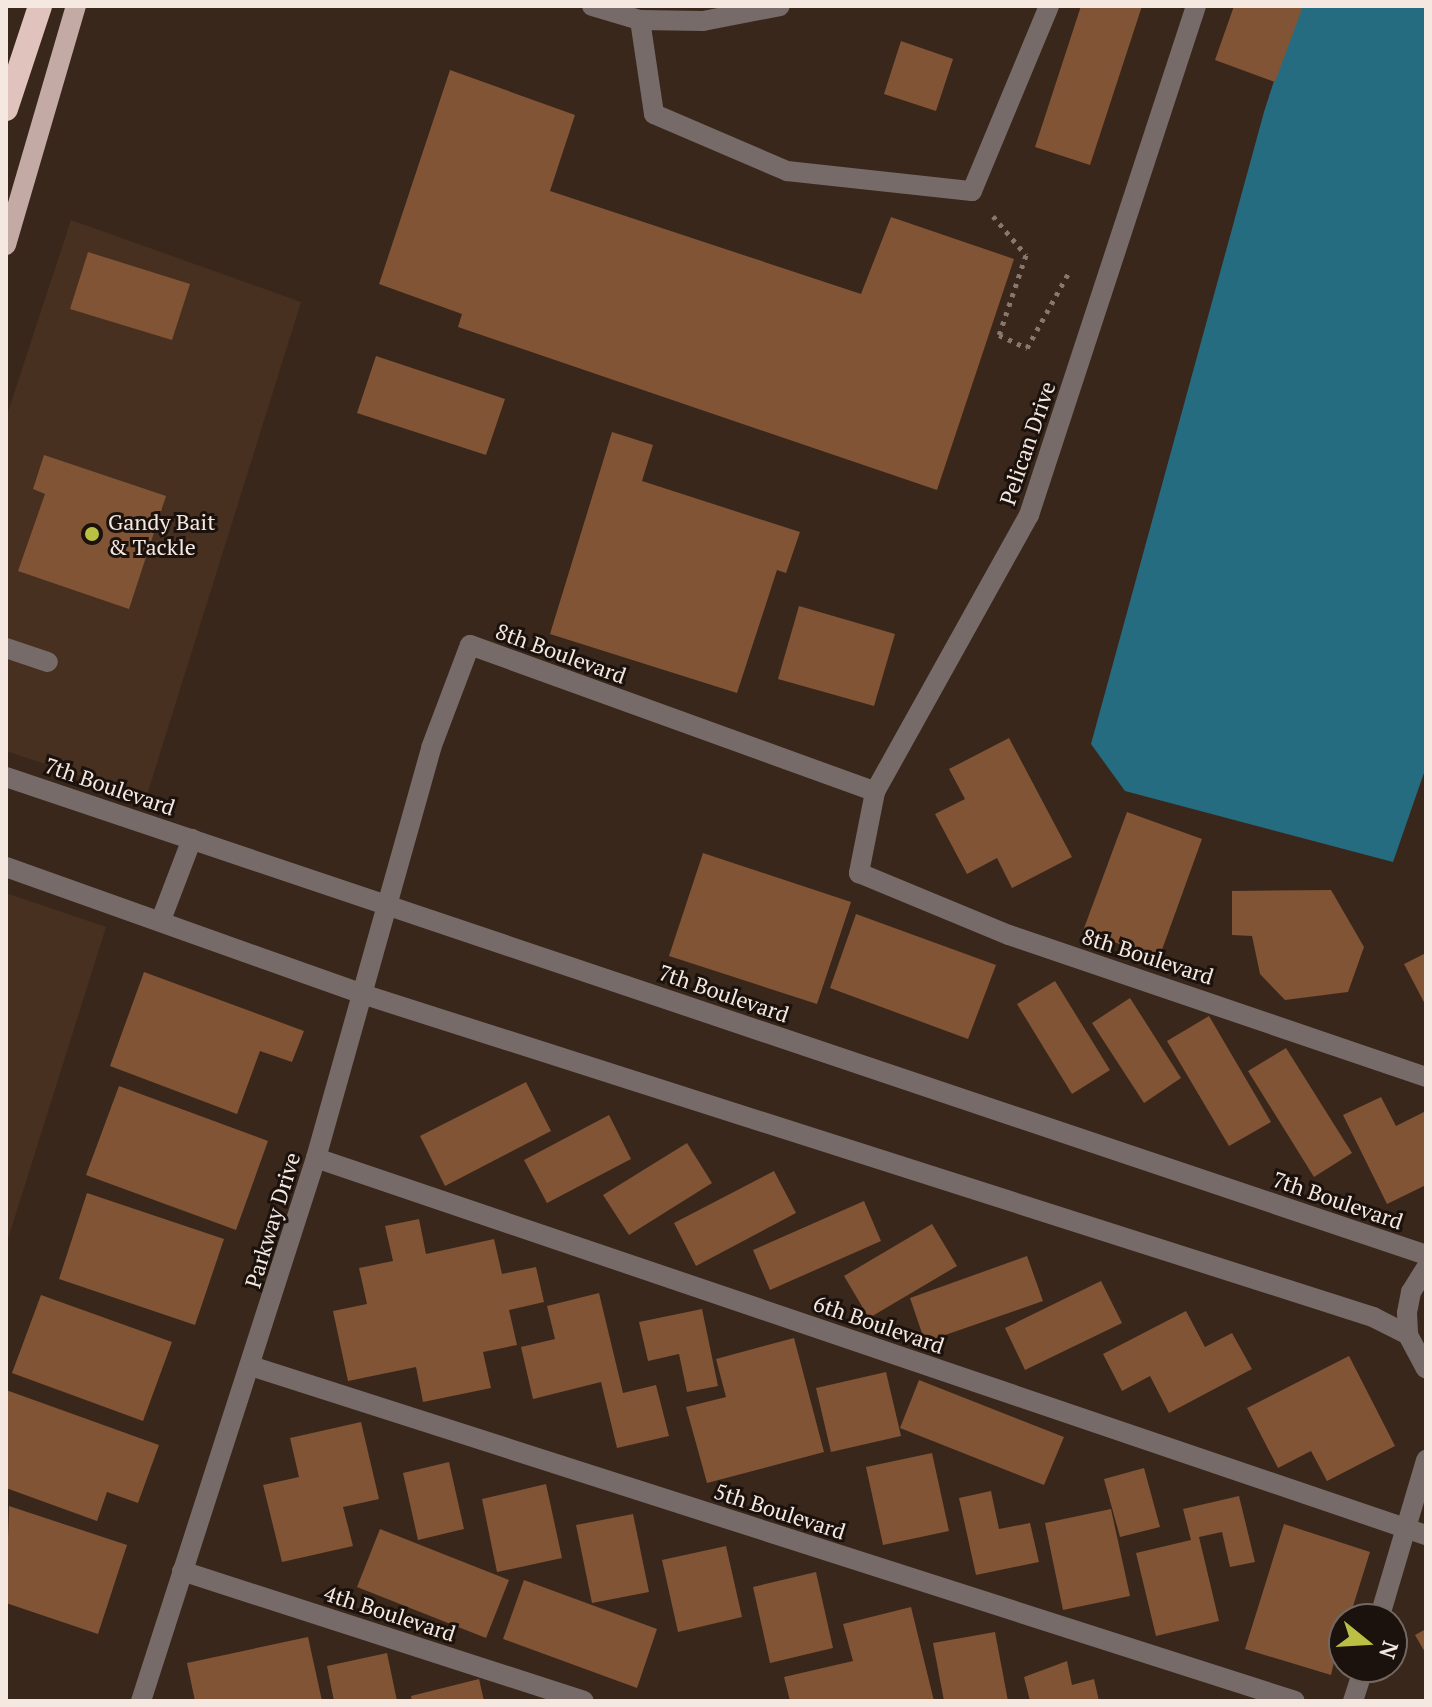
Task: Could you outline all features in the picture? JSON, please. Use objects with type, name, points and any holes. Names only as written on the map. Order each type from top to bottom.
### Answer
[{"type":"highway","points":[[6,109],[40,6]]},
{"type":"main road","points":[[6,245],[76,6]]},
{"type":"street","points":[[592,6],[640,20],[703,21],[780,6]]},
{"type":"street","points":[[640,20],[654,114],[787,171],[972,191],[1049,6]]},
{"type":"street","name":"Pelican Drive","points":[[859,873],[875,792],[1029,515],[1196,6]]},
{"type":"street","name":"8th Boulevard","points":[[431,748],[470,645],[875,792]]},
{"type":"street","points":[[6,648],[48,662]]},
{"type":"street","name":"Parkway Drive","points":[[141,1701],[316,1158],[359,993],[431,748]]},
{"type":"street","name":"7th Boulevard","points":[[6,777],[1426,1255]]},
{"type":"street","points":[[161,920],[192,839]]},
{"type":"street","points":[[6,867],[359,993],[1373,1317],[1408,1335]]},
{"type":"street","name":"8th Boulevard","points":[[859,873],[1009,935],[1426,1077]]},
{"type":"street","name":"6th Boulevard","points":[[316,1158],[1417,1532]]},
{"type":"street","points":[[1426,1268],[1411,1292],[1408,1335],[1426,1369]]},
{"type":"street","name":"5th Boulevard","points":[[251,1366],[1295,1701]]},
{"type":"street","points":[[1386,1603],[1417,1532],[1426,1460]]},
{"type":"street","name":"4th Boulevard","points":[[182,1571],[584,1701]]},
{"type":"path","points":[[972,191],[1026,255],[999,335],[1027,348],[1070,270]]},
{"type":"shaded area","points":[[71,220],[301,302],[146,798],[6,751],[6,418]]},
{"type":"shaded area","points":[[6,893],[106,927],[6,1245]]},
{"type":"water","points":[[1298,6],[1426,6],[1426,767],[1393,862],[1125,791],[1091,744],[1264,112]]},
{"type":"building","points":[[1081,6],[1142,6],[1090,165],[1035,147]]},
{"type":"building","points":[[1234,6],[1303,6],[1275,82],[1215,60]]},
{"type":"building","points":[[901,41],[953,59],[936,111],[884,94]]},
{"type":"building","points":[[450,70],[575,115],[550,191],[861,294],[891,217],[1014,259],[937,490],[458,327],[462,314],[379,284]]},
{"type":"building","points":[[88,252],[190,284],[172,340],[70,309]]},
{"type":"building","points":[[376,356],[505,399],[486,455],[357,413]]},
{"type":"building","points":[[612,432],[653,445],[642,481],[800,532],[786,573],[777,570],[737,693],[550,634]]},
{"type":"building","name":"Gandy Bait & Tackle","points":[[44,455],[166,496],[129,609],[18,571],[45,494],[33,489]]},
{"type":"building","points":[[799,606],[895,634],[874,706],[778,679]]},
{"type":"building","points":[[1009,738],[1072,857],[1012,888],[997,858],[967,874],[935,814],[965,799],[949,769]]},
{"type":"building","points":[[1127,812],[1202,839],[1159,958],[1083,931]]},
{"type":"building","points":[[703,853],[851,902],[817,1004],[669,956]]},
{"type":"building","points":[[1331,890],[1364,947],[1348,992],[1285,1000],[1260,974],[1252,936],[1232,935],[1232,891]]},
{"type":"building","points":[[856,914],[996,965],[968,1039],[830,988]]},
{"type":"building","points":[[1426,953],[1426,1006],[1404,964]]},
{"type":"building","points":[[144,972],[304,1031],[292,1062],[260,1051],[237,1114],[110,1066]]},
{"type":"building","points":[[1055,981],[1110,1070],[1072,1094],[1017,1004]]},
{"type":"building","points":[[1130,998],[1181,1078],[1144,1103],[1092,1023]]},
{"type":"building","points":[[1209,1016],[1271,1122],[1229,1146],[1167,1041]]},
{"type":"building","points":[[1286,1048],[1352,1153],[1314,1177],[1248,1071]]},
{"type":"building","points":[[526,1082],[551,1131],[445,1186],[420,1136]]},
{"type":"building","points":[[119,1086],[268,1141],[236,1230],[86,1175]]},
{"type":"building","points":[[1381,1097],[1396,1126],[1426,1111],[1426,1185],[1387,1204],[1343,1115]]},
{"type":"building","points":[[609,1115],[631,1159],[547,1203],[524,1160]]},
{"type":"building","points":[[687,1143],[712,1183],[629,1235],[603,1195]]},
{"type":"building","points":[[774,1171],[796,1213],[696,1266],[674,1223]]},
{"type":"building","points":[[87,1193],[224,1239],[195,1325],[59,1279]]},
{"type":"building","points":[[864,1201],[881,1241],[770,1290],[753,1250]]},
{"type":"building","points":[[419,1219],[426,1254],[494,1239],[502,1274],[536,1267],[544,1302],[509,1310],[517,1345],[483,1352],[491,1388],[423,1402],[416,1367],[348,1381],[333,1311],[367,1304],[359,1268],[393,1261],[385,1226]]},
{"type":"building","points":[[932,1224],[957,1266],[869,1318],[844,1276]]},
{"type":"building","points":[[1027,1256],[1043,1301],[925,1342],[910,1298]]},
{"type":"building","points":[[1101,1281],[1122,1323],[1025,1370],[1005,1328]]},
{"type":"building","points":[[599,1293],[623,1393],[656,1385],[669,1436],[617,1448],[601,1382],[533,1399],[521,1347],[555,1339],[547,1306]]},
{"type":"building","points":[[41,1295],[172,1342],[143,1421],[12,1373]]},
{"type":"building","points":[[702,1309],[718,1386],[687,1392],[679,1354],[648,1361],[639,1322]]},
{"type":"building","points":[[1186,1311],[1205,1347],[1232,1333],[1252,1369],[1169,1413],[1150,1376],[1122,1391],[1103,1354]]},
{"type":"building","points":[[794,1338],[824,1452],[707,1483],[686,1407],[726,1397],[716,1359]]},
{"type":"building","points":[[1349,1356],[1395,1446],[1327,1481],[1311,1451],[1278,1468],[1247,1408]]},
{"type":"building","points":[[886,1372],[901,1436],[831,1452],[816,1388]]},
{"type":"building","points":[[919,1380],[1064,1437],[1044,1485],[900,1428]]},
{"type":"building","points":[[6,1390],[159,1445],[138,1503],[107,1492],[97,1521],[6,1488]]},
{"type":"building","points":[[361,1422],[379,1499],[343,1507],[353,1546],[282,1562],[263,1485],[299,1477],[290,1438]]},
{"type":"building","points":[[932,1453],[949,1531],[883,1545],[866,1467]]},
{"type":"building","points":[[449,1462],[464,1529],[418,1540],[403,1473]]},
{"type":"building","points":[[1144,1468],[1160,1527],[1120,1537],[1104,1479]]},
{"type":"building","points":[[546,1484],[562,1558],[497,1572],[482,1499]]},
{"type":"building","points":[[991,1491],[999,1529],[1030,1523],[1039,1562],[976,1575],[959,1498]]},
{"type":"building","points":[[1239,1496],[1255,1562],[1230,1567],[1222,1532],[1199,1537],[1219,1621],[1156,1636],[1136,1553],[1191,1540],[1183,1509]]},
{"type":"building","points":[[9,1506],[127,1545],[98,1634],[6,1603]]},
{"type":"building","points":[[1111,1509],[1130,1596],[1063,1610],[1045,1523]]},
{"type":"building","points":[[633,1514],[649,1592],[592,1603],[576,1525]]},
{"type":"building","points":[[1284,1524],[1370,1552],[1354,1603],[1328,1603],[1328,1674],[1245,1649]]},
{"type":"building","points":[[380,1529],[509,1580],[486,1638],[357,1587]]},
{"type":"building","points":[[726,1546],[742,1617],[678,1632],[662,1560]]},
{"type":"building","points":[[816,1572],[833,1648],[770,1663],[753,1587]]},
{"type":"building","points":[[524,1580],[657,1629],[637,1688],[503,1639]]},
{"type":"building","points":[[911,1607],[934,1701],[790,1701],[784,1677],[853,1661],[843,1624]]},
{"type":"building","points":[[1426,1629],[1426,1654],[1415,1635]]},
{"type":"building","points":[[995,1632],[1008,1701],[944,1701],[933,1643]]},
{"type":"building","points":[[308,1637],[322,1701],[195,1701],[187,1663]]},
{"type":"building","points":[[387,1653],[397,1701],[334,1701],[327,1666]]},
{"type":"building","points":[[1067,1661],[1072,1685],[1094,1679],[1099,1701],[1030,1701],[1024,1677]]},
{"type":"building","points":[[479,1679],[484,1701],[412,1701],[411,1696]]},
{"type":"place","name":"Gandy Bait & Tackle","points":[[92,534]]}]
